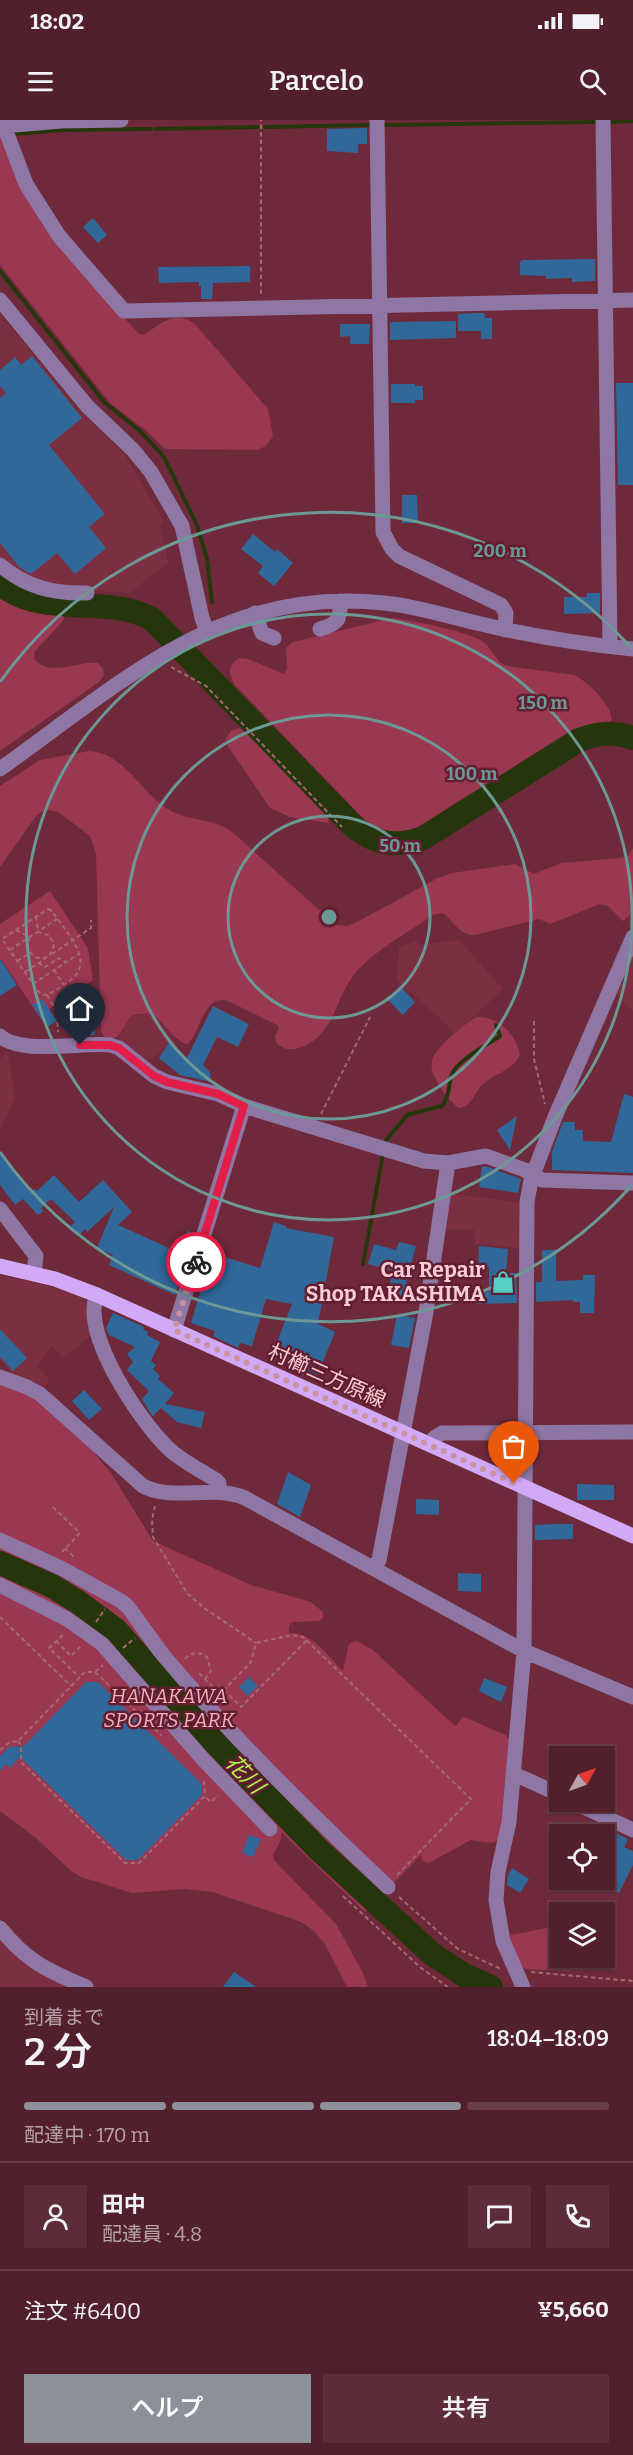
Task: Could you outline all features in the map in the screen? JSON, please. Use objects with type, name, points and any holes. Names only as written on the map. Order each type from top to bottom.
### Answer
[{"type":"main road","name":"村櫛三方原線","points":[[0,1266],[34,1274],[97,1295],[633,1536]]},
{"type":"street","points":[[122,120],[2,125],[26,184],[59,236],[124,311],[633,300]]},
{"type":"street","points":[[377,120],[382,532],[399,556],[501,605],[506,613],[505,630]]},
{"type":"street","points":[[603,120],[610,646]]},
{"type":"street","points":[[0,300],[92,412],[133,450],[151,472],[182,526],[202,618],[207,631]]},
{"type":"street","points":[[0,565],[13,575],[41,589],[87,593]]},
{"type":"street","points":[[0,769],[165,653],[191,638],[255,614],[302,604],[340,601],[404,605],[505,630],[633,649]]},
{"type":"street","points":[[320,629],[335,624],[339,620],[340,601]]},
{"type":"street","points":[[255,614],[262,633],[274,638]]},
{"type":"street","points":[[517,1976],[500,1928],[496,1900],[498,1872],[509,1822],[524,1651],[526,1212],[528,1191],[556,1114],[633,937]]},
{"type":"street","points":[[0,1037],[15,1044],[110,1045],[119,1048],[154,1076],[167,1082],[218,1094],[244,1106],[424,1161],[448,1163],[486,1156],[542,1180],[633,1183]]},
{"type":"street","points":[[174,1330],[244,1106]]},
{"type":"street","points":[[374,1568],[378,1560],[426,1312],[448,1163]]},
{"type":"street","points":[[0,1209],[36,1256],[34,1274]]},
{"type":"street","points":[[97,1295],[92,1306],[105,1358],[115,1375],[160,1440],[178,1457],[216,1480],[219,1483],[219,1491]]},
{"type":"street","points":[[0,1377],[40,1394],[136,1480],[159,1492],[219,1491],[245,1498],[524,1651],[633,1697]]},
{"type":"street","points":[[431,1445],[434,1438],[442,1433],[633,1432]]},
{"type":"street","points":[[0,1540],[52,1564],[128,1607],[164,1655],[208,1705],[298,1800],[387,1886]]},
{"type":"street","points":[[0,1585],[42,1604],[102,1644],[195,1750],[270,1829]]},
{"type":"street","points":[[513,1776],[521,1777],[549,1790]]},
{"type":"street","points":[[594,1812],[633,1830]]},
{"type":"street","points":[[0,1928],[22,1954],[35,1963],[86,1987]]},
{"type":"path","points":[[261,120],[261,307]]},
{"type":"path","points":[[165,653],[174,669],[209,689],[342,827]]},
{"type":"path","points":[[48,909],[57,919],[80,953],[81,970],[75,977],[47,995],[39,993],[2,939],[48,909]]},
{"type":"path","points":[[36,916],[38,932]]},
{"type":"path","points":[[10,950],[57,919]]},
{"type":"path","points":[[25,972],[91,928],[91,920]]},
{"type":"path","points":[[16,930],[29,938]]},
{"type":"path","points":[[38,932],[52,938],[54,948],[48,957]]},
{"type":"path","points":[[29,938],[30,953],[38,958],[48,957]]},
{"type":"path","points":[[17,962],[30,953]]},
{"type":"path","points":[[33,984],[80,953]]},
{"type":"path","points":[[38,963],[43,967],[62,958],[66,962]]},
{"type":"path","points":[[54,970],[64,985]]},
{"type":"path","points":[[47,995],[57,1012],[59,1046]]},
{"type":"path","points":[[315,1128],[370,1017]]},
{"type":"path","points":[[534,1021],[533,1046],[536,1071],[547,1108],[556,1114]]},
{"type":"path","points":[[159,1492],[152,1520],[153,1537],[181,1584],[195,1601],[256,1643],[292,1635],[307,1640],[471,1799],[387,1886],[458,1949],[517,1976],[522,1971],[633,1981]]},
{"type":"path","points":[[52,1564],[80,1533],[53,1507]]},
{"type":"path","points":[[92,1629],[108,1604]]},
{"type":"path","points":[[0,1617],[71,1686]]},
{"type":"path","points":[[68,1633],[49,1648],[80,1678]]},
{"type":"path","points":[[117,1653],[140,1634]]},
{"type":"path","points":[[224,1690],[241,1707],[307,1640]]},
{"type":"path","points":[[56,1641],[71,1656],[84,1643],[90,1649]]},
{"type":"path","points":[[208,1705],[251,1662],[256,1643]]},
{"type":"path","points":[[185,1659],[188,1655],[198,1653],[207,1657],[211,1671],[205,1679]]},
{"type":"path","points":[[95,1672],[103,1664]]},
{"type":"path","points":[[0,1750],[10,1742],[18,1742],[86,1672],[95,1672],[162,1736]]},
{"type":"path","points":[[18,1742],[21,1745],[21,1762],[125,1863],[139,1863],[205,1796]]},
{"type":"path","points":[[232,1783],[254,1762]]},
{"type":"path","points":[[204,1776],[205,1796],[211,1802]]},
{"type":"path","points":[[343,1896],[421,1968],[448,1987]]},
{"type":"shaded area","points":[[0,314],[80,412],[125,455],[164,522],[160,525],[168,562],[130,593],[56,589],[0,561]]},
{"type":"shaded area","points":[[459,940],[503,989],[456,1033],[397,980],[399,947],[416,941],[420,945]]},
{"type":"shaded area","points":[[633,953],[633,1011],[616,994]]},
{"type":"shaded area","points":[[150,1013],[157,1017],[174,1042],[145,1063],[117,1042],[131,1016]]},
{"type":"shaded area","points":[[7,1051],[15,1096],[0,1131],[0,1059]]},
{"type":"shaded area","points":[[449,1193],[521,1203],[520,1248],[475,1244],[474,1230],[443,1229]]},
{"type":"shaded area","points":[[0,1275],[53,1287],[81,1297],[87,1304],[94,1333],[63,1358],[52,1346],[37,1366],[50,1381],[42,1389],[13,1374],[0,1360]]},
{"type":"shaded area","points":[[60,1588],[78,1593],[80,1599],[70,1609],[57,1593]]},
{"type":"shaded area","points":[[338,1864],[364,1877],[362,1883],[350,1892],[334,1868]]},
{"type":"shaded area","points":[[0,1936],[73,1987],[0,1987]]},
{"type":"green space","points":[[0,134],[64,251],[139,334],[144,335],[174,318],[188,320],[195,324],[268,409],[273,436],[266,446],[257,450],[165,449],[143,428],[111,404],[0,265]]},
{"type":"green space","points":[[0,590],[18,600],[62,612],[64,618],[62,622],[35,651],[34,659],[41,665],[56,668],[98,663],[103,669],[104,676],[99,682],[0,751]]},
{"type":"green space","points":[[392,618],[437,626],[480,640],[499,661],[507,666],[574,675],[594,690],[606,705],[610,712],[609,725],[577,736],[513,778],[434,822],[411,830],[393,832],[376,827],[361,816],[234,684],[230,670],[239,658],[248,659],[284,674],[287,668],[286,648],[293,642]]},
{"type":"green space","points":[[239,728],[246,732],[328,817],[328,823],[290,817],[270,808],[228,746],[226,738],[231,731]]},
{"type":"green space","points":[[89,751],[102,753],[113,759],[132,774],[159,802],[176,814],[215,823],[230,830],[336,925],[348,926],[357,922],[438,878],[452,873],[515,864],[534,874],[561,863],[621,858],[628,856],[633,848],[633,907],[629,916],[623,921],[608,906],[600,904],[550,924],[539,919],[474,935],[460,930],[443,913],[433,915],[384,947],[358,970],[322,1033],[302,1047],[288,1049],[279,1045],[276,1043],[275,1036],[279,1028],[277,1025],[226,1000],[212,1003],[203,1015],[193,1037],[186,1044],[177,1039],[161,1021],[149,1014],[131,1016],[117,1037],[109,1039],[104,1037],[101,1031],[96,854],[90,836],[58,812],[43,811],[36,816],[0,867],[0,786],[40,760]]},
{"type":"green space","points":[[50,891],[88,948],[93,980],[39,1016],[0,958],[0,924]]},
{"type":"green space","points":[[477,1017],[492,1020],[505,1028],[514,1039],[520,1054],[514,1064],[487,1081],[467,1105],[459,1108],[436,1080],[432,1060],[452,1036]]},
{"type":"green space","name":"HANAKAWA SPORTS PARK","points":[[0,1383],[37,1399],[88,1445],[111,1473],[153,1541],[251,1585],[311,1602],[323,1612],[323,1618],[319,1621],[293,1622],[289,1626],[289,1633],[297,1633],[312,1640],[343,1671],[349,1644],[357,1641],[373,1650],[454,1725],[456,1726],[464,1717],[506,1735],[509,1739],[503,1821],[498,1841],[491,1843],[471,1840],[429,1863],[422,1861],[421,1855],[365,1912],[281,1832],[281,1840],[273,1855],[274,1860],[336,1924],[363,1973],[368,1987],[347,1987],[325,1944],[314,1931],[301,1922],[213,1892],[184,1889],[132,1893],[81,1877],[71,1871],[36,1838],[0,1811]]},
{"type":"green space","points":[[547,1928],[549,1929],[549,1968],[573,1968],[570,1971],[526,1969],[520,1965],[510,1938],[511,1935]]},
{"type":"building","points":[[367,128],[367,144],[358,144],[358,153],[327,151],[327,129]]},
{"type":"building","points":[[93,218],[107,235],[98,243],[83,227]]},
{"type":"building","points":[[595,259],[595,281],[572,282],[572,278],[546,279],[546,276],[520,275],[520,262],[523,260]]},
{"type":"building","points":[[250,266],[250,282],[213,283],[212,299],[201,299],[199,282],[159,283],[158,267]]},
{"type":"building","points":[[484,313],[485,318],[492,318],[492,339],[481,339],[481,331],[458,331],[458,314]]},
{"type":"building","points":[[456,321],[456,338],[390,340],[390,322]]},
{"type":"building","points":[[340,324],[370,324],[369,344],[350,344],[350,336],[340,337]]},
{"type":"building","points":[[32,356],[82,418],[49,445],[105,514],[89,527],[106,548],[75,574],[57,553],[31,574],[19,567],[0,543],[0,398],[6,393],[0,386],[0,370],[15,357],[21,365]]},
{"type":"building","points":[[616,383],[633,383],[633,485],[618,485]]},
{"type":"building","points":[[391,384],[423,386],[423,400],[415,400],[415,403],[391,403]]},
{"type":"building","points":[[402,495],[417,495],[418,523],[402,523]]},
{"type":"building","points":[[253,534],[275,552],[277,549],[293,563],[274,586],[258,573],[263,566],[241,549]]},
{"type":"building","points":[[587,593],[600,593],[600,613],[564,614],[564,597],[587,597]]},
{"type":"building","points":[[0,959],[17,985],[0,996]]},
{"type":"building","points":[[400,986],[415,1002],[403,1015],[387,999]]},
{"type":"building","points":[[42,999],[57,1021],[47,1027],[32,1005]]},
{"type":"building","points":[[93,1005],[95,1035],[82,1035],[82,1032],[79,1033],[76,1010],[81,1010],[80,1006]]},
{"type":"building","points":[[213,1006],[249,1024],[238,1047],[217,1037],[203,1065],[210,1072],[211,1082],[180,1075],[159,1058],[170,1041],[187,1058]]},
{"type":"building","points":[[624,1094],[633,1097],[633,1173],[552,1170],[552,1152],[563,1122],[575,1122],[575,1130],[583,1130],[583,1141],[611,1142]]},
{"type":"building","points":[[517,1116],[510,1150],[497,1130]]},
{"type":"building","points":[[0,1152],[30,1192],[35,1189],[37,1191],[54,1175],[79,1202],[103,1180],[132,1212],[118,1225],[178,1252],[168,1274],[180,1279],[175,1295],[109,1265],[113,1255],[97,1248],[114,1207],[87,1232],[85,1229],[78,1236],[70,1227],[75,1222],[51,1199],[41,1208],[43,1211],[38,1215],[23,1199],[15,1205],[0,1185]]},
{"type":"building","points":[[485,1166],[521,1179],[518,1193],[479,1187],[482,1167]]},
{"type":"building","points":[[274,1222],[286,1228],[334,1237],[318,1324],[335,1332],[315,1381],[301,1374],[304,1367],[286,1359],[288,1356],[274,1349],[292,1304],[266,1299],[252,1346],[240,1343],[238,1348],[213,1336],[215,1331],[191,1323],[212,1253],[260,1268]]},
{"type":"building","points":[[187,1231],[194,1233],[189,1248],[182,1246]]},
{"type":"building","points":[[399,1242],[416,1246],[406,1283],[410,1284],[405,1300],[387,1295],[393,1271],[368,1264],[374,1244],[396,1250]]},
{"type":"building","points":[[479,1246],[508,1249],[506,1273],[516,1273],[517,1303],[476,1304],[476,1292],[489,1292],[489,1267],[478,1266]]},
{"type":"building","points":[[542,1250],[556,1250],[556,1281],[583,1280],[583,1275],[595,1275],[594,1313],[580,1313],[580,1302],[573,1302],[573,1300],[536,1302],[536,1282],[542,1282]]},
{"type":"building","points":[[113,1313],[144,1327],[143,1329],[148,1332],[147,1335],[160,1342],[151,1361],[156,1365],[153,1369],[160,1376],[158,1379],[174,1393],[165,1404],[205,1412],[201,1428],[177,1422],[161,1408],[153,1416],[151,1414],[142,1399],[149,1391],[127,1370],[133,1362],[127,1354],[135,1347],[109,1335],[106,1328]]},
{"type":"building","points":[[397,1315],[415,1318],[409,1348],[391,1345]]},
{"type":"building","points":[[0,1329],[27,1358],[13,1371],[0,1357]]},
{"type":"building","points":[[84,1390],[102,1409],[89,1420],[72,1401]]},
{"type":"building","points":[[288,1472],[311,1485],[300,1517],[277,1504]]},
{"type":"building","points":[[577,1484],[614,1485],[614,1500],[577,1500]]},
{"type":"building","points":[[416,1499],[439,1500],[439,1515],[416,1514]]},
{"type":"building","points":[[573,1524],[573,1539],[535,1540],[535,1525]]},
{"type":"building","points":[[458,1573],[481,1574],[481,1592],[458,1591]]},
{"type":"building","points":[[249,1677],[258,1686],[248,1696],[239,1687]]},
{"type":"building","points":[[484,1678],[507,1687],[501,1702],[479,1691]]},
{"type":"building","points":[[86,1682],[98,1682],[201,1783],[202,1795],[138,1860],[126,1860],[20,1757],[10,1768],[6,1764],[0,1771],[0,1756],[9,1747],[24,1746]]},
{"type":"building","points":[[615,1833],[628,1839],[624,1847],[633,1851],[633,1865],[619,1893],[612,1890],[615,1890]]},
{"type":"building","points":[[249,1835],[261,1839],[253,1857],[242,1853]]},
{"type":"building","points":[[512,1868],[529,1879],[520,1893],[507,1885],[508,1875]]},
{"type":"building","points":[[234,1972],[256,1987],[223,1987]]},
{"type":"waterway","points":[[610,122],[633,121]]},
{"type":"waterway","points":[[383,125],[596,122]]},
{"type":"waterway","points":[[265,127],[371,125]]},
{"type":"waterway","points":[[156,129],[258,127]]},
{"type":"waterway","points":[[15,134],[62,130],[151,129]]},
{"type":"waterway","points":[[0,271],[104,402],[140,431],[164,457],[197,525],[207,559],[212,602]]},
{"type":"waterway","points":[[0,584],[18,595],[36,601],[115,608],[152,619],[352,825],[368,836],[385,842],[403,843],[423,838],[579,740],[606,734],[619,734],[633,738]]},
{"type":"waterway","points":[[385,1142],[407,1115],[442,1106],[455,1069],[466,1058],[500,1036],[496,1025]]},
{"type":"waterway","points":[[363,1264],[383,1154]]},
{"type":"waterway","name":"花川","points":[[0,1563],[52,1586],[116,1630],[217,1745],[318,1849],[432,1954],[464,1975],[491,1987]]},
{"type":"way so far","points":[[196,1262],[174,1330],[514,1483]]},
{"type":"place","name":"Car Repair Shop TAKASHIMA","points":[[503,1282]]},
{"type":"route","points":[[80,1045],[101,1044],[119,1048],[154,1076],[181,1086],[218,1094],[244,1106],[196,1262]]}]
